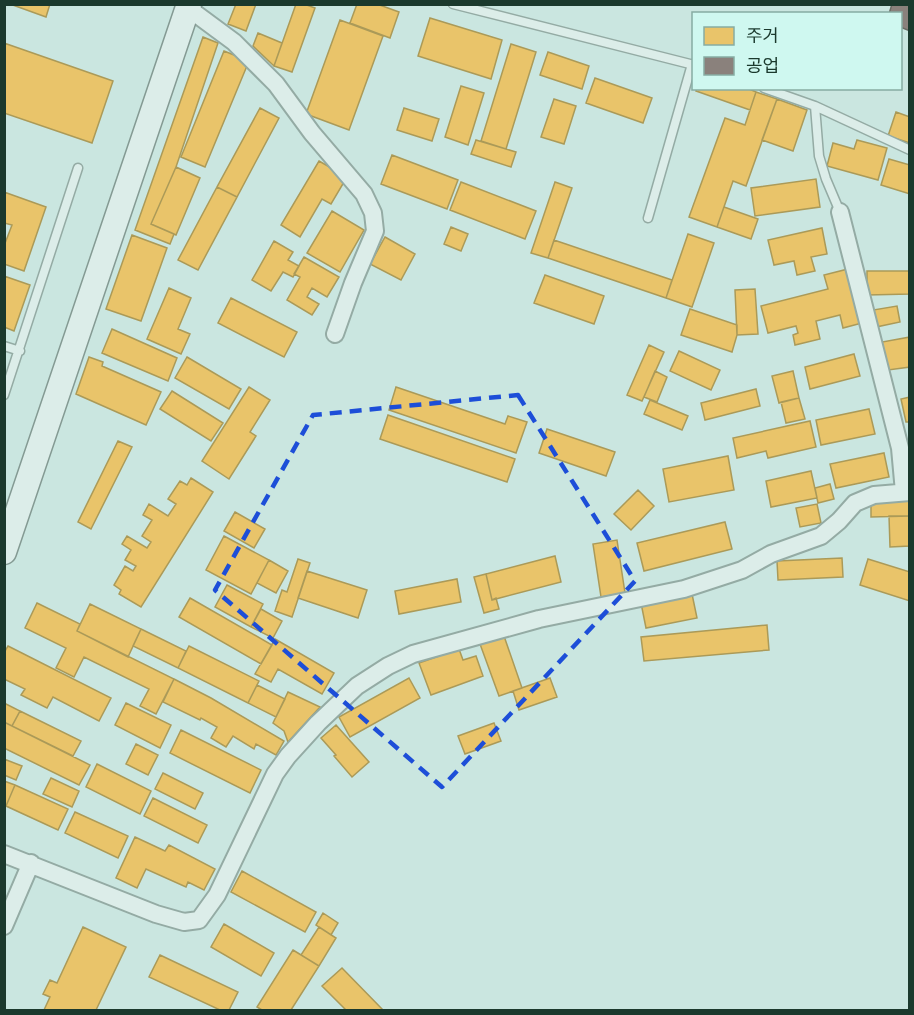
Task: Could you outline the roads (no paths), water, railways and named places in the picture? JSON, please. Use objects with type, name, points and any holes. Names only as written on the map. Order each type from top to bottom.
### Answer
[{"type":"street","points":[[4,552],[188,6],[234,42],[276,84],[312,133],[364,194],[373,213],[375,231],[352,283],[335,334]]},
{"type":"street","points":[[4,854],[156,914],[184,922],[199,920],[217,895],[275,774],[288,756],[318,723],[357,686],[388,666],[413,654],[539,619],[684,589],[742,570],[771,554],[821,536],[855,503],[874,495],[907,492],[900,448],[840,212]]},
{"type":"street","points":[[4,926],[31,863]]},
{"type":"lane","points":[[453,4],[692,64],[648,218]]},
{"type":"lane","points":[[770,90],[815,106],[909,150]]},
{"type":"lane","points":[[815,106],[819,156],[840,212]]},
{"type":"lane","points":[[4,395],[78,168]]},
{"type":"lane","points":[[4,346],[20,351]]}]
